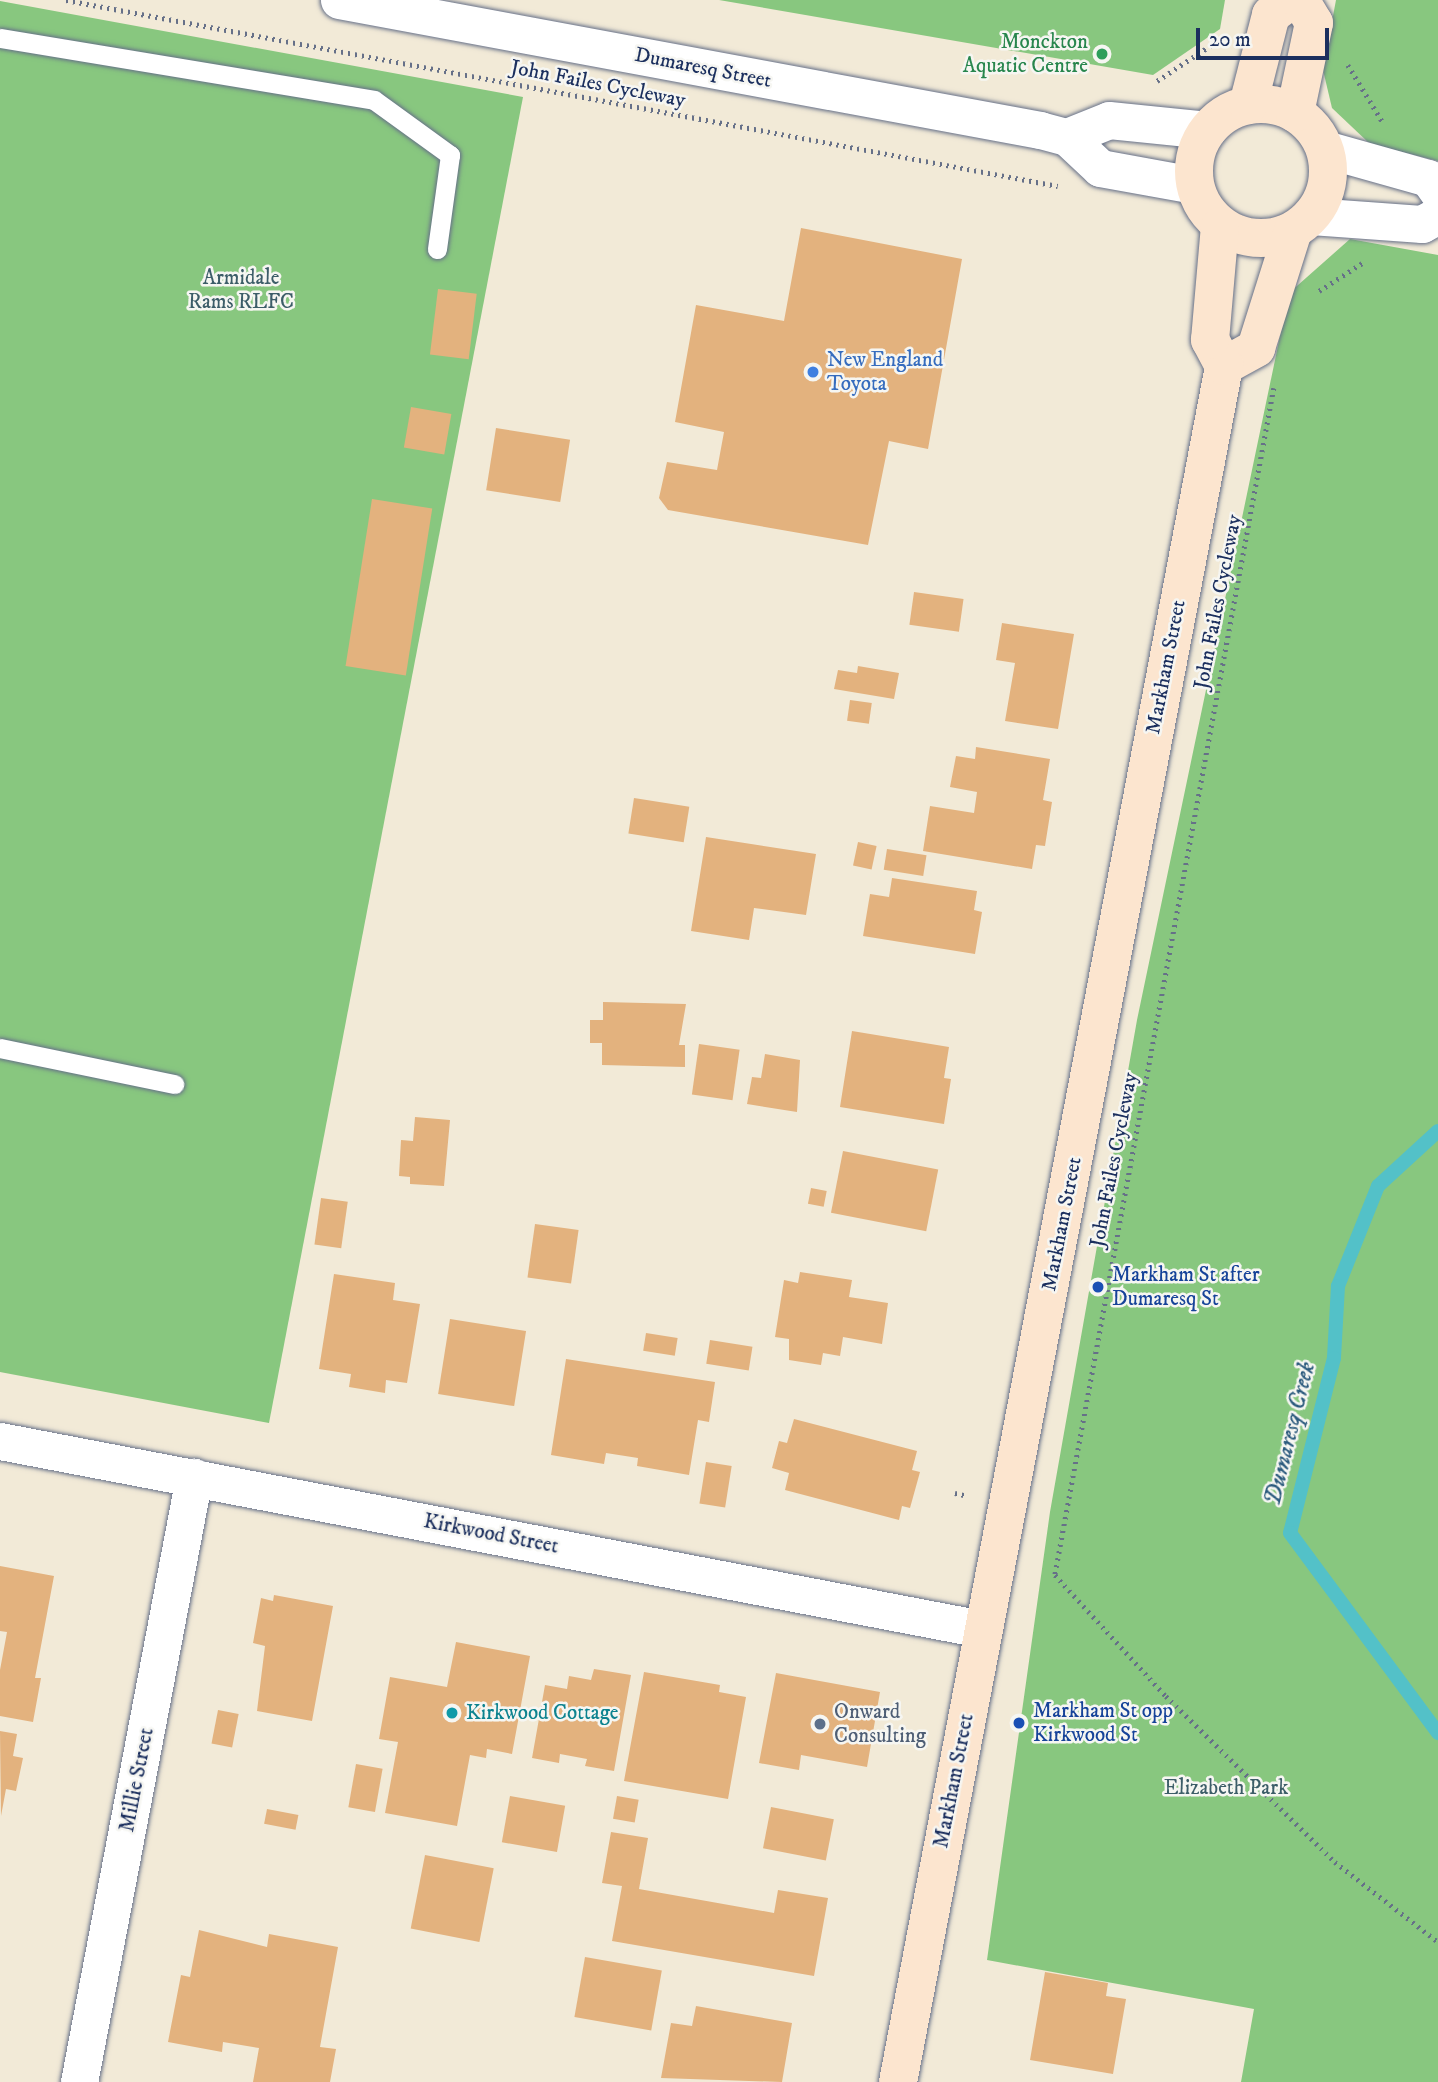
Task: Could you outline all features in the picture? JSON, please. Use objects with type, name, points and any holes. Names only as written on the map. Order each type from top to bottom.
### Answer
[{"type":"street","name":"Dumaresq Street","points":[[339,0],[1067,137]]},
{"type":"street","points":[[1248,105],[1271,15],[1291,0]]},
{"type":"street","points":[[1295,113],[1314,23],[1300,0]]},
{"type":"street","points":[[1220,226],[1210,340],[1224,366],[1256,348],[1302,224],[1325,196],[1329,173],[1325,149],[1314,128],[1295,113],[1273,105],[1248,105],[1225,114],[1207,130],[1194,156],[1194,185],[1203,208],[1220,226],[1243,237],[1268,239],[1302,224],[1422,224],[1438,215]]},
{"type":"street","points":[[1194,185],[1100,168],[1067,137],[1109,120],[1207,130]]},
{"type":"street","points":[[1325,149],[1428,177],[1438,192]]},
{"type":"street","name":"Markham Street","points":[[898,2082],[1224,366]]},
{"type":"street","name":"Kirkwood Street","points":[[0,1441],[982,1629]]},
{"type":"street","name":"Millie Street","points":[[79,2082],[194,1477]]},
{"type":"lane","points":[[0,38],[374,100],[450,155],[438,249]]},
{"type":"lane","points":[[0,1048],[174,1084]]},
{"type":"path","name":"John Failes Cycleway","points":[[66,0],[1071,189]]},
{"type":"path","points":[[1149,86],[1227,34]]},
{"type":"path","points":[[378,59],[380,48]]},
{"type":"path","points":[[1335,61],[1346,63],[1386,128]]},
{"type":"path","points":[[1311,297],[1366,260]]},
{"type":"path","name":"John Failes Cycleway","points":[[1276,377],[1055,1575],[1166,1696],[1335,1862],[1438,1942]]},
{"type":"green space","name":"Monckton Aquatic Centre","points":[[719,0],[1225,0],[1220,29],[1153,75]]},
{"type":"green space","points":[[1336,0],[1438,0],[1438,161],[1370,144],[1332,108],[1323,70]]},
{"type":"green space","name":"Armidale Rams RLFC","points":[[0,1],[523,97],[269,1423],[0,1372]]},
{"type":"green space","name":"Elizabeth Park","points":[[1350,239],[1438,255],[1438,2082],[1241,2082],[1254,2009],[987,1960],[1050,1512],[1137,1020],[1289,293]]},
{"type":"building","name":"New England Toyota","points":[[801,228],[962,259],[928,449],[889,441],[868,545],[668,510],[659,498],[667,462],[717,470],[724,432],[675,422],[696,305],[784,321]]},
{"type":"building","points":[[438,289],[477,294],[469,359],[430,355]]},
{"type":"building","points":[[411,407],[451,414],[444,454],[404,447]]},
{"type":"building","points":[[496,428],[570,440],[560,502],[486,490]]},
{"type":"building","points":[[372,499],[432,509],[406,675],[346,666]]},
{"type":"building","points":[[914,592],[964,599],[959,632],[909,625]]},
{"type":"building","points":[[1002,623],[1074,634],[1058,729],[1005,721],[1015,663],[996,660]]},
{"type":"building","points":[[858,666],[899,673],[894,699],[834,689],[838,670],[857,673]]},
{"type":"building","points":[[850,700],[872,703],[869,724],[847,721]]},
{"type":"building","points":[[976,747],[1050,759],[1043,800],[1052,802],[1045,846],[1036,845],[1032,869],[923,851],[930,806],[974,813],[977,792],[950,787],[956,756],[975,759]]},
{"type":"building","points":[[634,798],[689,807],[684,842],[628,834]]},
{"type":"building","points":[[706,837],[816,854],[806,915],[754,908],[749,940],[691,931]]},
{"type":"building","points":[[858,842],[877,846],[872,869],[853,865]]},
{"type":"building","points":[[887,849],[927,855],[923,876],[884,870]]},
{"type":"building","points":[[892,878],[977,891],[974,910],[982,912],[975,954],[863,936],[870,894],[889,897]]},
{"type":"building","points":[[603,1002],[686,1004],[679,1045],[685,1045],[685,1067],[602,1065],[602,1043],[590,1043],[590,1020],[603,1020]]},
{"type":"building","points":[[852,1031],[949,1047],[944,1078],[951,1079],[944,1124],[840,1107]]},
{"type":"building","points":[[699,1044],[740,1050],[733,1100],[692,1095]]},
{"type":"building","points":[[765,1054],[800,1060],[797,1112],[747,1104],[752,1077],[761,1078]]},
{"type":"building","points":[[415,1117],[450,1120],[444,1186],[410,1184],[410,1177],[399,1176],[401,1140],[413,1141]]},
{"type":"building","points":[[843,1151],[938,1170],[926,1231],[831,1213]]},
{"type":"building","points":[[811,1188],[827,1191],[824,1207],[808,1204]]},
{"type":"building","points":[[321,1198],[348,1202],[341,1248],[314,1245]]},
{"type":"building","points":[[535,1224],[579,1230],[571,1284],[527,1277]]},
{"type":"building","points":[[800,1272],[852,1280],[849,1297],[888,1303],[882,1344],[843,1337],[840,1356],[823,1353],[821,1365],[789,1360],[789,1339],[775,1337],[784,1280],[798,1283]]},
{"type":"building","points":[[334,1274],[395,1283],[393,1300],[420,1304],[407,1383],[386,1380],[385,1393],[349,1387],[351,1374],[319,1369]]},
{"type":"building","points":[[450,1319],[526,1331],[514,1406],[438,1394]]},
{"type":"building","points":[[646,1333],[678,1338],[675,1356],[643,1351]]},
{"type":"building","points":[[710,1340],[752,1347],[749,1370],[706,1364]]},
{"type":"building","points":[[566,1359],[715,1382],[709,1422],[698,1420],[689,1475],[637,1466],[638,1458],[606,1453],[604,1464],[551,1455]]},
{"type":"building","points":[[794,1419],[917,1451],[912,1470],[920,1472],[910,1508],[902,1506],[899,1520],[785,1490],[789,1473],[772,1468],[779,1441],[787,1443]]},
{"type":"building","points":[[706,1462],[732,1466],[725,1508],[699,1503]]},
{"type":"building","points":[[0,1566],[54,1576],[35,1678],[41,1678],[33,1722],[0,1716],[0,1670],[7,1632],[0,1631]]},
{"type":"building","points":[[274,1595],[333,1606],[312,1721],[257,1711],[265,1646],[253,1643],[261,1598],[273,1601]]},
{"type":"building","name":"Kirkwood Cottage","points":[[456,1642],[530,1656],[512,1754],[487,1749],[486,1758],[470,1755],[457,1826],[385,1813],[398,1742],[379,1739],[390,1677],[447,1687]]},
{"type":"building","points":[[594,1669],[631,1675],[614,1771],[585,1766],[587,1759],[560,1754],[559,1763],[532,1758],[545,1685],[567,1689],[569,1676],[591,1680]]},
{"type":"building","points":[[644,1672],[720,1685],[719,1692],[746,1697],[728,1799],[624,1781]]},
{"type":"building","name":"Onward Consulting","points":[[776,1673],[880,1692],[867,1767],[801,1755],[799,1770],[759,1763]]},
{"type":"building","points":[[218,1710],[239,1714],[232,1747],[212,1743]]},
{"type":"building","points":[[0,1731],[17,1734],[13,1756],[23,1758],[16,1791],[6,1789],[1,1816]]},
{"type":"building","points":[[356,1764],[383,1769],[375,1812],[348,1807]]},
{"type":"building","points":[[510,1796],[565,1806],[557,1852],[502,1842]]},
{"type":"building","points":[[617,1796],[639,1800],[635,1822],[613,1819]]},
{"type":"building","points":[[771,1807],[834,1819],[826,1860],[763,1848]]},
{"type":"building","points":[[267,1809],[298,1815],[296,1830],[264,1824]]},
{"type":"building","points":[[611,1832],[648,1838],[639,1889],[774,1913],[778,1890],[828,1898],[814,1976],[612,1941],[622,1886],[602,1883]]},
{"type":"building","points":[[425,1855],[494,1868],[479,1942],[411,1929]]},
{"type":"building","points":[[199,1930],[267,1947],[269,1934],[338,1947],[320,2047],[336,2049],[330,2082],[253,2082],[259,2048],[223,2042],[222,2052],[168,2042],[181,1975],[190,1977]]},
{"type":"building","points":[[585,1957],[662,1971],[651,2031],[574,2017]]},
{"type":"building","points":[[1045,1972],[1108,1983],[1106,1996],[1126,1999],[1113,2074],[1030,2060]]},
{"type":"building","points":[[696,2006],[792,2023],[782,2082],[661,2078],[671,2023],[692,2026]]},
{"type":"waterway","name":"Dumaresq Creek","points":[[1438,1131],[1378,1186],[1338,1286],[1334,1358],[1290,1533],[1438,1733]]},
{"type":"place","name":"Monckton Aquatic Centre","points":[[1102,54]]},
{"type":"place","name":"New England Toyota","points":[[813,372]]},
{"type":"place","name":"Markham St after Dumaresq St","points":[[1098,1287]]},
{"type":"place","name":"Kirkwood Cottage","points":[[452,1713]]},
{"type":"place","name":"Markham St opp Kirkwood St","points":[[1019,1723]]},
{"type":"place","name":"Onward Consulting","points":[[820,1724]]}]
